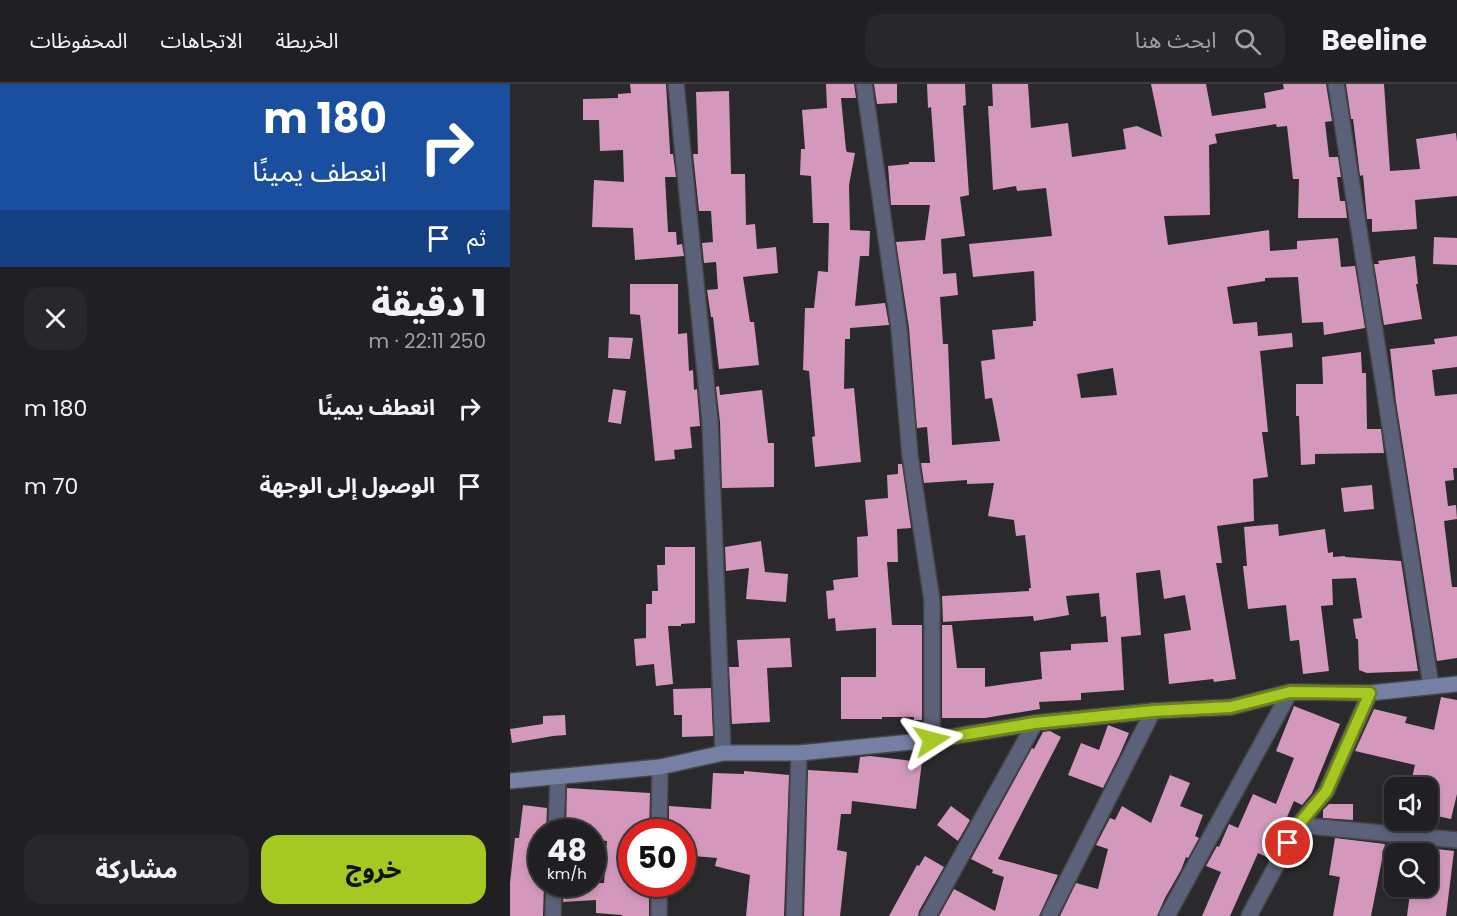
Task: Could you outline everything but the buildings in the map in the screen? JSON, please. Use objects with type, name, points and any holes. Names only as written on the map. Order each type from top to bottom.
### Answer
[{"type":"main road","points":[[510,781],[660,767],[723,753],[799,753],[932,740],[1035,723],[1153,711],[1231,707],[1290,692],[1370,693],[1457,684]]},
{"type":"street","points":[[676,84],[710,422],[723,753]]},
{"type":"street","points":[[864,84],[899,329],[910,455],[932,602],[932,740]]},
{"type":"street","points":[[1335,84],[1431,686]]},
{"type":"street","points":[[1167,916],[1290,692]]},
{"type":"street","points":[[1249,916],[1298,825],[1326,792],[1370,693]]},
{"type":"street","points":[[1049,916],[1153,711]]},
{"type":"street","points":[[928,916],[1035,723]]},
{"type":"street","points":[[794,916],[799,753]]},
{"type":"street","points":[[660,767],[660,819]]},
{"type":"street","points":[[556,819],[558,777]]},
{"type":"street","points":[[1298,825],[1457,840]]},
{"type":"street","points":[[553,916],[554,897]]},
{"type":"street","points":[[659,897],[659,916]]},
{"type":"route","points":[[932,740],[1035,723],[1153,711],[1231,707],[1290,692],[1370,693],[1326,792],[1298,825],[1288,843]]}]
